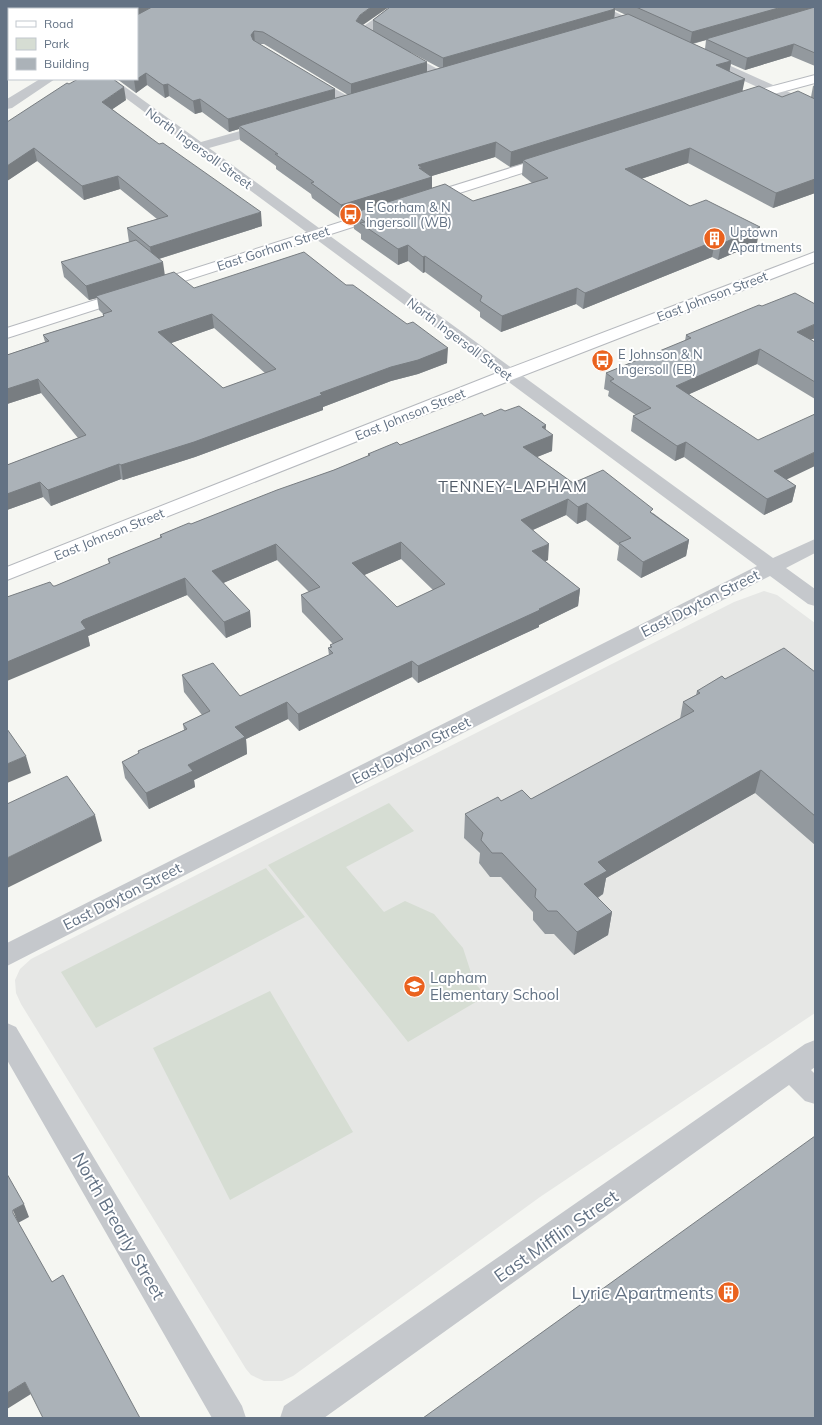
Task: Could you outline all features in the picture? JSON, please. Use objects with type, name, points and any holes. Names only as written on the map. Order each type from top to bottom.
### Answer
[{"type":"main road","points":[[725,104],[772,90],[815,80]]},
{"type":"main road","points":[[414,203],[565,155]]},
{"type":"main road","name":"East Gorham Street","points":[[7,333],[398,208]]},
{"type":"main road","name":"East Johnson Street","points":[[7,574],[508,375],[815,256]]},
{"type":"street","points":[[399,7],[365,30],[364,33],[441,76]]},
{"type":"street","points":[[596,7],[655,34]]},
{"type":"street","points":[[612,26],[628,22]]},
{"type":"street","points":[[696,48],[772,90],[815,109]]},
{"type":"street","points":[[298,72],[350,103]]},
{"type":"street","points":[[426,81],[456,72]]},
{"type":"street","points":[[7,105],[47,80]]},
{"type":"street","name":"North Ingersoll Street","points":[[107,80],[815,599]]},
{"type":"street","points":[[335,107],[365,98]]},
{"type":"street","points":[[198,147],[283,122]]},
{"type":"street","name":"East Dayton Street","points":[[7,955],[815,544]]},
{"type":"street","name":"North Brearly Street","points":[[7,1035],[230,1418]]},
{"type":"street","name":"East Mifflin Street","points":[[296,1418],[815,1052]]},
{"type":"street","points":[[791,1069],[815,1092]]},
{"type":"shaded area","name":"Lapham Elementary School","points":[[764,591],[777,595],[815,623],[815,1013],[540,1197],[293,1376],[282,1381],[264,1381],[251,1375],[21,1004],[16,993],[15,980],[20,969],[31,959],[734,602]]},
{"type":"green space","points":[[389,803],[414,831],[346,867],[384,912],[405,901],[434,914],[463,948],[474,982],[486,996],[408,1042],[268,865]]},
{"type":"green space","points":[[266,868],[305,917],[96,1028],[61,972]]},
{"type":"green space","points":[[270,991],[353,1132],[230,1200],[153,1048]]},
{"type":"building","points":[[53,7],[135,7],[135,8],[52,8]]},
{"type":"building","points":[[152,7],[371,7],[360,15],[356,21],[427,62],[351,84],[263,32],[254,31],[251,35],[253,40],[335,89],[228,119],[200,99],[193,101],[168,84],[163,85],[146,73],[138,78],[138,14]]},
{"type":"building","points":[[390,7],[612,7],[615,9],[443,58],[373,20]]},
{"type":"building","points":[[636,7],[782,7],[692,32]]},
{"type":"building","points":[[815,7],[815,53],[794,44],[747,58],[706,39]]},
{"type":"building","points":[[628,14],[731,61],[716,65],[745,79],[511,152],[496,142],[418,165],[422,168],[419,168],[432,177],[341,205],[311,183],[314,182],[275,154],[278,154],[239,126]]},
{"type":"building","points":[[76,80],[114,80],[124,87],[102,102],[159,144],[163,143],[261,212],[150,247],[127,228],[168,216],[118,176],[82,186],[34,148],[7,166],[7,122],[67,83],[69,84]]},
{"type":"building","points":[[759,86],[782,97],[798,91],[815,99],[815,179],[776,193],[690,148],[625,169],[690,206],[706,200],[760,227],[721,244],[715,241],[585,293],[577,288],[502,316],[480,301],[482,296],[425,256],[423,257],[408,245],[398,249],[360,223],[365,222],[353,213],[445,184],[473,201],[548,178],[523,160]]},
{"type":"building","points":[[136,240],[163,262],[86,286],[61,262]]},
{"type":"building","points":[[304,252],[346,285],[353,285],[407,324],[413,322],[448,348],[418,360],[391,367],[320,393],[322,395],[194,442],[121,465],[119,464],[48,490],[40,482],[7,494],[7,465],[86,435],[38,379],[7,389],[7,355],[49,341],[43,335],[104,316],[103,314],[112,311],[96,296],[174,272],[194,288]],"holes":[[[212,314],[276,369],[223,388],[158,332]]]},
{"type":"building","points":[[795,293],[815,304],[815,324],[797,332],[815,342],[815,382],[760,349],[676,386],[758,440],[815,414],[815,452],[774,471],[796,486],[767,499],[686,442],[677,446],[633,416],[651,408],[610,381],[614,379],[606,373],[691,338],[686,335],[759,305],[762,306]]},
{"type":"building","points":[[519,406],[546,425],[542,427],[553,435],[523,447],[573,483],[603,470],[653,509],[650,512],[689,540],[643,562],[619,543],[631,538],[587,503],[578,507],[568,499],[521,520],[549,544],[532,551],[580,589],[539,609],[540,610],[418,666],[412,661],[298,714],[287,702],[235,727],[245,737],[188,765],[193,771],[146,793],[122,762],[139,753],[138,751],[187,729],[183,724],[210,711],[182,675],[213,663],[240,696],[333,653],[328,648],[332,647],[330,645],[343,639],[301,595],[320,587],[276,544],[212,571],[250,611],[224,622],[185,578],[83,620],[81,622],[86,629],[7,662],[7,597],[50,582],[53,586],[55,586],[110,563],[108,559],[162,537],[160,535],[277,490],[334,470],[397,442],[400,445],[482,413],[484,416],[501,409],[505,411]],"holes":[[[401,542],[445,584],[397,607],[352,563]]]},
{"type":"building","points":[[784,648],[815,672],[815,816],[761,770],[598,862],[607,871],[584,884],[612,912],[577,932],[557,911],[548,911],[535,897],[536,889],[502,853],[492,853],[481,840],[483,833],[465,814],[498,797],[501,801],[522,790],[531,799],[694,711],[683,702],[700,693],[697,691],[722,676],[725,679]]},
{"type":"building","points":[[7,729],[26,756],[7,764]]},
{"type":"building","points":[[67,776],[95,815],[7,858],[7,804]]},
{"type":"building","name":"Lyric Apartments","points":[[815,1136],[815,1418],[423,1418]]},
{"type":"building","points":[[7,1174],[24,1204],[13,1210],[13,1213],[52,1282],[63,1275],[140,1418],[43,1418],[25,1382],[7,1393]]},
{"type":"place","name":"E Gorham & N Ingersoll (WB)","points":[[350,214]]},
{"type":"place","name":"Uptown Apartments","points":[[714,239]]},
{"type":"place","name":"E Johnson & N Ingersoll (EB)","points":[[603,361]]},
{"type":"place","name":"Lapham Elementary School","points":[[415,986]]},
{"type":"place","name":"Lyric Apartments","points":[[729,1292]]},
{"type":"district","name":"TENNEY-LAPHAM","points":[[513,486]]}]
